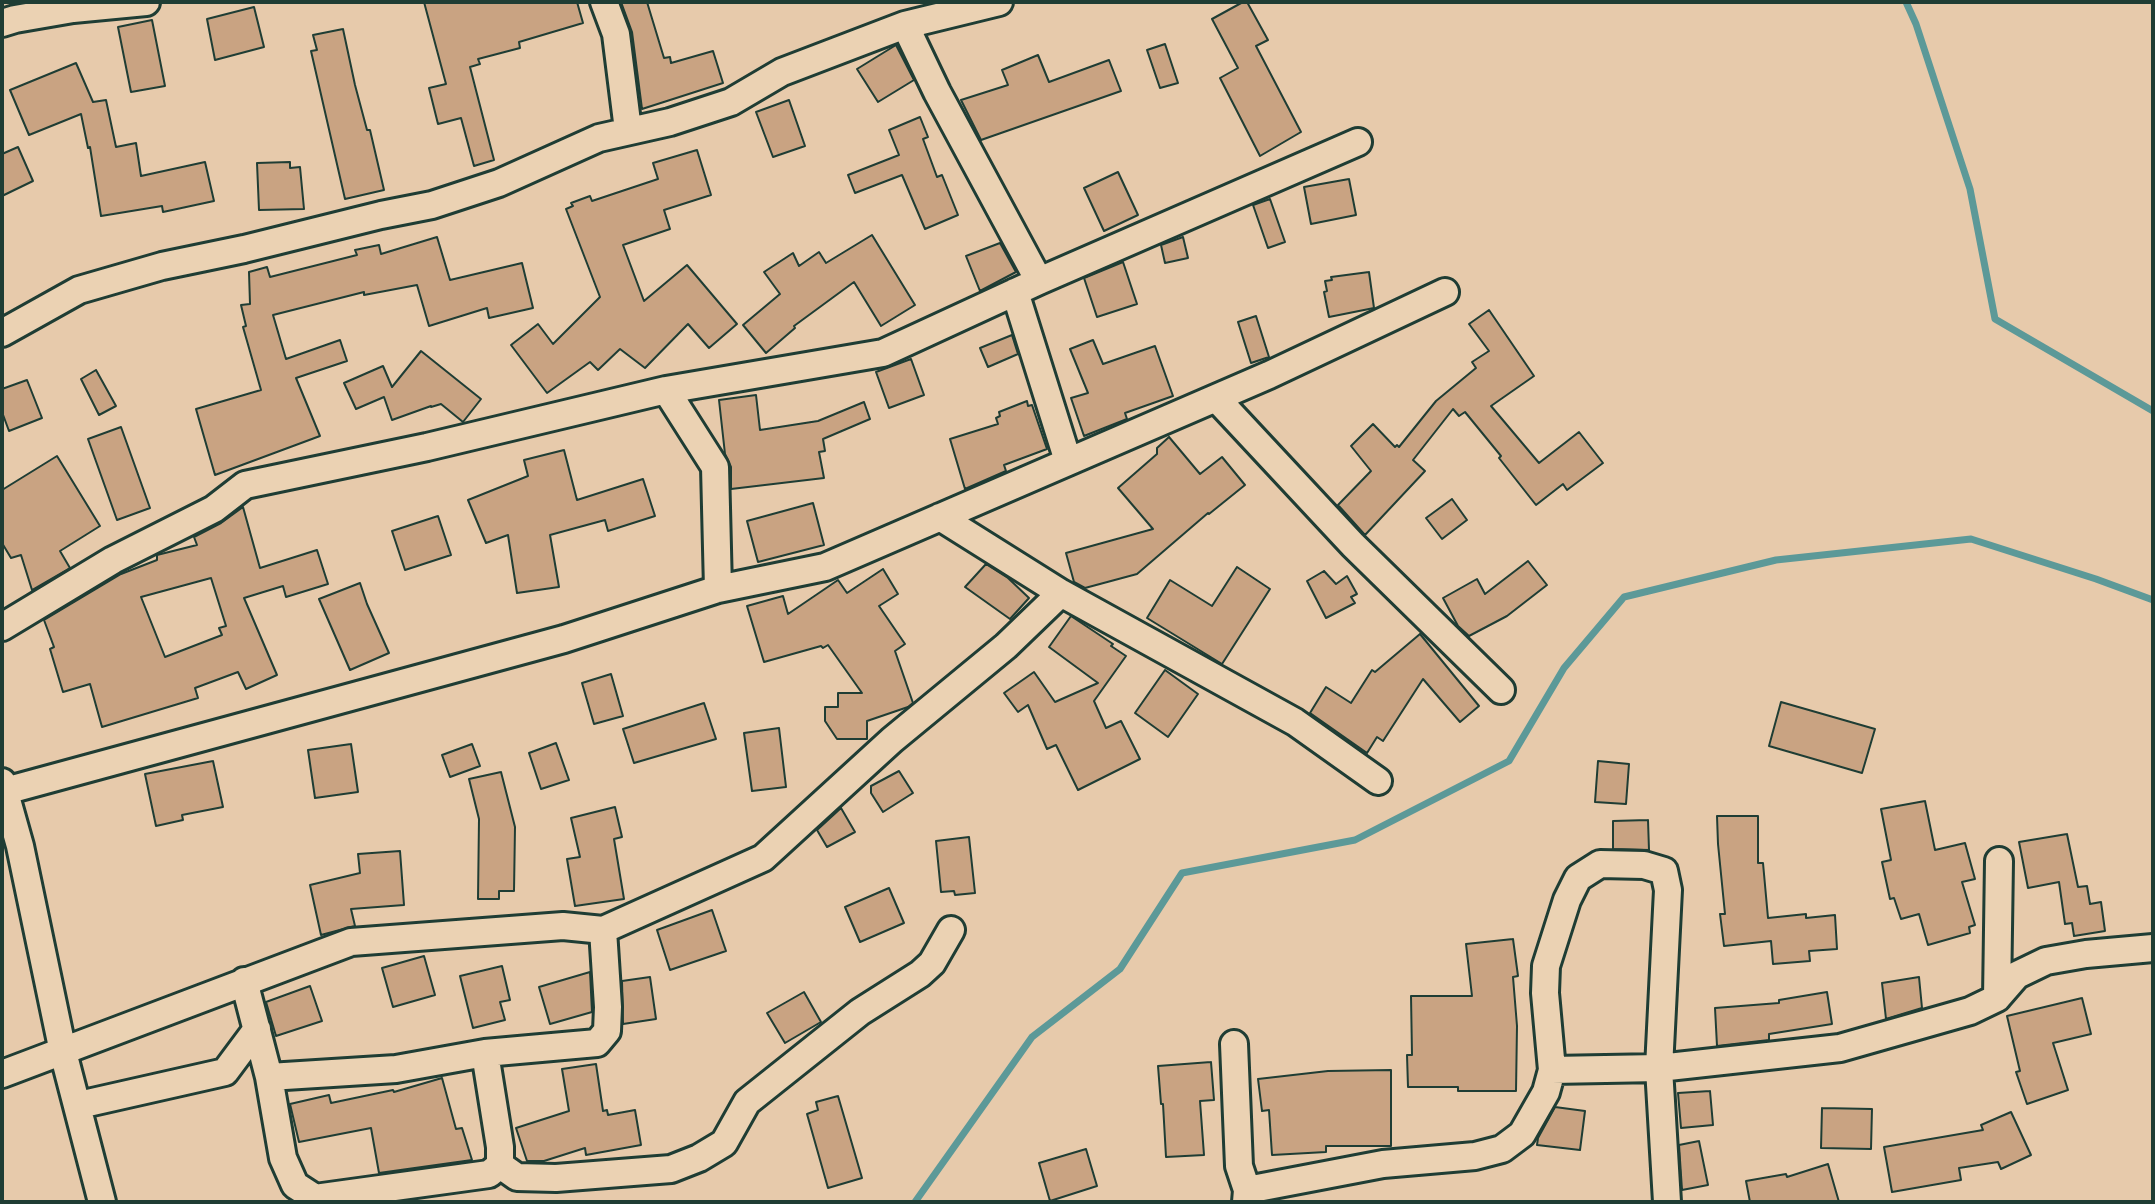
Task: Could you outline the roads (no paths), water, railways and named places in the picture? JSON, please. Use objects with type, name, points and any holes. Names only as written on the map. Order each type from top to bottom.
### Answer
[{"type":"street","points":[[2,23],[73,9],[146,2]]},
{"type":"street","points":[[604,2],[616,34],[628,130]]},
{"type":"street","points":[[2,333],[79,290],[162,266],[432,205],[499,183],[599,138],[670,122],[731,102],[782,72],[905,25],[999,2]]},
{"type":"street","points":[[905,25],[1027,286],[1068,461]]},
{"type":"street","points":[[2,627],[113,560],[214,509],[245,485],[426,447],[666,390],[883,353],[1027,286],[1359,142]]},
{"type":"street","points":[[103,1202],[63,1052],[20,846],[3,787],[564,639],[718,589],[825,567],[1216,398],[1445,292]]},
{"type":"street","points":[[666,390],[715,467],[718,589]]},
{"type":"street","points":[[1216,398],[1353,545],[1501,690]]},
{"type":"street","points":[[940,517],[1061,593],[1295,722],[1378,781]]},
{"type":"street","points":[[2,1074],[351,942],[563,926],[603,930],[762,858],[892,740],[1006,646],[1061,593]]},
{"type":"street","points":[[1997,998],[1999,861]]},
{"type":"street","points":[[1234,1044],[1239,1166],[1247,1196],[1384,1164],[1475,1156],[1502,1149],[1522,1134],[1535,1116],[1546,1093],[1552,1070],[1545,993],[1546,966],[1567,900],[1578,878],[1600,864],[1644,865],[1664,871],[1668,890],[1659,1068],[1667,1202]]},
{"type":"street","points":[[269,1077],[396,1069],[485,1053],[597,1043],[607,1031],[603,930]]},
{"type":"street","points":[[500,1165],[517,1177],[556,1178],[671,1168],[699,1158],[724,1143],[747,1102],[860,1012],[920,974],[932,963],[951,930]]},
{"type":"street","points":[[1552,1070],[1659,1068],[1840,1048],[1970,1011],[1997,998],[2017,975],[2046,961],[2086,954],[2153,948]]},
{"type":"street","points":[[244,981],[269,1077],[283,1158],[295,1185],[315,1198],[488,1174],[500,1165]]},
{"type":"street","points":[[79,1105],[225,1072],[257,1029]]},
{"type":"street","points":[[485,1053],[500,1147],[500,1165]]},
{"type":"waterway","points":[[1906,2],[1916,24],[1970,189],[1995,319],[2153,411]]},
{"type":"waterway","points":[[915,1202],[1032,1037],[1120,969],[1182,873],[1355,840],[1509,761],[1564,668],[1624,597],[1776,560],[1971,539],[2153,600]]}]
